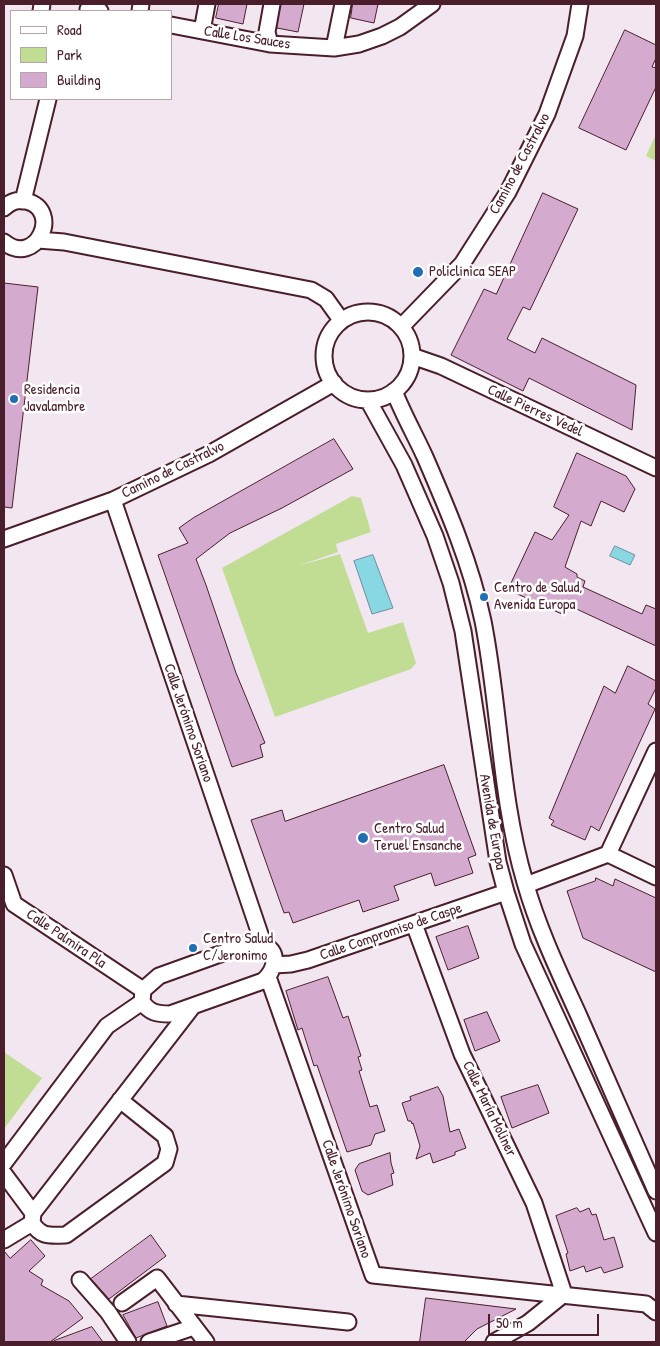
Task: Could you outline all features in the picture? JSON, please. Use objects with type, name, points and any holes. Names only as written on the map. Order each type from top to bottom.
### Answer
[{"type":"street","points":[[202,31],[207,4]]},
{"type":"street","points":[[270,44],[267,32],[272,4]]},
{"type":"street","points":[[334,48],[343,4]]},
{"type":"street","name":"Calle Los Sauces","points":[[172,25],[270,44],[334,48],[359,44],[382,36],[400,27],[432,4]]},
{"type":"street","name":"Camino de Castralvo","points":[[402,328],[462,264],[508,192],[547,114],[574,36],[580,4]]},
{"type":"street","points":[[23,201],[48,100]]},
{"type":"street","points":[[4,208],[16,201],[23,201],[36,207],[44,220],[42,234],[38,240],[26,248],[11,247],[4,242]]},
{"type":"street","points":[[38,240],[64,242],[312,290],[326,299],[341,320]]},
{"type":"street","points":[[366,311],[379,313],[391,318],[402,328],[409,341],[412,356],[409,370],[403,382],[394,392],[380,398],[368,400],[355,398],[343,392],[334,383],[327,371],[324,350],[331,331],[341,320],[353,314],[366,311]]},
{"type":"street","name":"Calle Pierres Vedel","points":[[412,356],[441,366],[656,468]]},
{"type":"street","name":"Camino de Castralvo","points":[[4,539],[113,500],[209,454],[334,383]]},
{"type":"street","name":"Avenida de Europa","points":[[394,392],[446,508],[471,573],[483,621],[508,798],[517,852],[526,885],[543,934],[656,1191]]},
{"type":"street","name":"Avenida de Europa","points":[[368,400],[404,466],[434,536],[451,583],[463,631],[498,862],[523,944],[656,1233]]},
{"type":"street","name":"Calle Jerónimo Soriano","points":[[113,500],[264,946],[274,956],[271,971],[372,1275],[653,1304]]},
{"type":"street","points":[[526,885],[608,854],[656,751]]},
{"type":"street","points":[[608,854],[656,877]]},
{"type":"street","name":"Calle Palmira Pla","points":[[4,875],[9,904],[142,996],[148,1011],[158,1014],[170,1014],[193,1006]]},
{"type":"street","name":"Calle Compromiso de Caspe","points":[[193,1006],[254,985],[271,971],[506,892]]},
{"type":"street","name":"Calle María Moliner","points":[[414,924],[462,1054],[534,1203],[564,1294]]},
{"type":"street","points":[[4,1164],[106,1026],[142,996],[159,976],[248,944],[264,946]]},
{"type":"street","points":[[4,1240],[32,1218],[193,1006]]},
{"type":"street","points":[[4,1174],[32,1218],[38,1232],[49,1235],[66,1234],[165,1162],[169,1149],[166,1136],[120,1100]]},
{"type":"street","points":[[122,1303],[157,1278],[206,1342]]},
{"type":"street","points":[[80,1280],[108,1312],[128,1342]]},
{"type":"street","points":[[494,1342],[528,1323],[564,1294]]},
{"type":"street","points":[[176,1304],[348,1322]]},
{"type":"street","points":[[149,1342],[194,1327]]},
{"type":"green space","points":[[656,134],[656,161],[646,156]]},
{"type":"green space","points":[[352,496],[361,498],[371,532],[336,544],[338,552],[298,566],[340,554],[368,633],[403,622],[416,663],[411,669],[275,717],[222,568]]},
{"type":"green space","points":[[4,1052],[42,1078],[4,1129]]},
{"type":"water","points":[[615,546],[635,555],[630,565],[610,556]]},
{"type":"water","points":[[373,555],[393,608],[372,614],[354,561]]},
{"type":"building","points":[[219,4],[247,4],[243,24],[216,18]]},
{"type":"building","points":[[281,4],[304,4],[298,32],[277,28]]},
{"type":"building","points":[[353,4],[378,4],[374,23],[351,18]]},
{"type":"building","points":[[625,30],[656,45],[656,58],[652,67],[656,68],[656,87],[626,150],[579,128]]},
{"type":"building","points":[[543,193],[578,209],[530,310],[523,307],[507,339],[535,353],[542,338],[636,385],[632,430],[529,378],[523,391],[451,355],[484,289],[496,294]]},
{"type":"building","name":"Residencia Javalambre","points":[[4,283],[38,287],[12,508],[4,507]]},
{"type":"building","points":[[334,439],[353,469],[282,508],[230,533],[196,559],[236,673],[265,743],[260,745],[263,757],[232,767],[158,555],[188,543],[179,528],[193,518]]},
{"type":"building","points":[[577,453],[626,476],[635,489],[624,512],[601,501],[591,526],[581,521],[565,567],[585,581],[583,587],[642,614],[646,605],[656,609],[656,646],[568,605],[564,615],[513,592],[516,586],[511,583],[535,532],[552,540],[569,515],[554,507]]},
{"type":"building","points":[[628,666],[656,681],[656,688],[648,704],[655,709],[599,831],[591,826],[585,840],[551,825],[554,821],[549,818],[604,686],[615,693]]},
{"type":"building","name":"Centro Salud Teruel Ensanche","points":[[444,765],[476,855],[468,858],[473,873],[435,886],[431,873],[394,886],[399,900],[363,912],[359,900],[293,923],[289,912],[284,913],[251,820],[282,810],[285,821]]},
{"type":"building","points":[[596,878],[613,886],[615,879],[656,898],[656,972],[583,938],[567,891],[595,881]]},
{"type":"building","points":[[468,926],[479,958],[448,970],[436,937]]},
{"type":"building","points":[[328,977],[343,1018],[348,1016],[361,1056],[358,1057],[362,1070],[359,1071],[370,1107],[377,1105],[385,1131],[375,1134],[371,1145],[347,1152],[317,1065],[314,1066],[302,1028],[298,1030],[286,991]]},
{"type":"building","points":[[487,1012],[500,1041],[475,1051],[464,1020]]},
{"type":"building","points":[[538,1085],[549,1113],[512,1128],[501,1097]]},
{"type":"building","points":[[438,1087],[443,1096],[450,1132],[459,1129],[466,1148],[455,1152],[455,1155],[433,1163],[430,1153],[416,1159],[420,1146],[413,1123],[408,1121],[402,1103],[411,1100],[410,1097]]},
{"type":"building","points":[[390,1153],[394,1173],[391,1174],[393,1185],[368,1195],[362,1191],[355,1170],[359,1164]]},
{"type":"building","points":[[577,1208],[580,1212],[589,1208],[592,1215],[596,1214],[604,1240],[614,1237],[623,1267],[604,1273],[601,1267],[586,1272],[584,1266],[570,1271],[566,1254],[568,1253],[556,1216]]},
{"type":"building","points":[[151,1235],[166,1256],[109,1299],[91,1279]]},
{"type":"building","points":[[31,1240],[45,1256],[29,1271],[43,1280],[41,1285],[69,1301],[83,1318],[50,1342],[4,1342],[4,1251],[10,1258]]},
{"type":"building","points":[[426,1298],[516,1309],[477,1329],[464,1342],[420,1342]]},
{"type":"building","points":[[158,1302],[167,1326],[136,1338],[123,1315]]},
{"type":"building","points":[[92,1327],[103,1342],[54,1342],[54,1341]]},
{"type":"place","name":"Policlinica SEAP","points":[[418,272]]},
{"type":"place","name":"Residencia Javalambre","points":[[14,399]]},
{"type":"place","name":"Centro de Salud, Avenida Europa","points":[[484,597]]},
{"type":"place","name":"Centro Salud Teruel Ensanche","points":[[363,838]]},
{"type":"place","name":"Centro Salud C/Jeronimo","points":[[193,948]]}]
